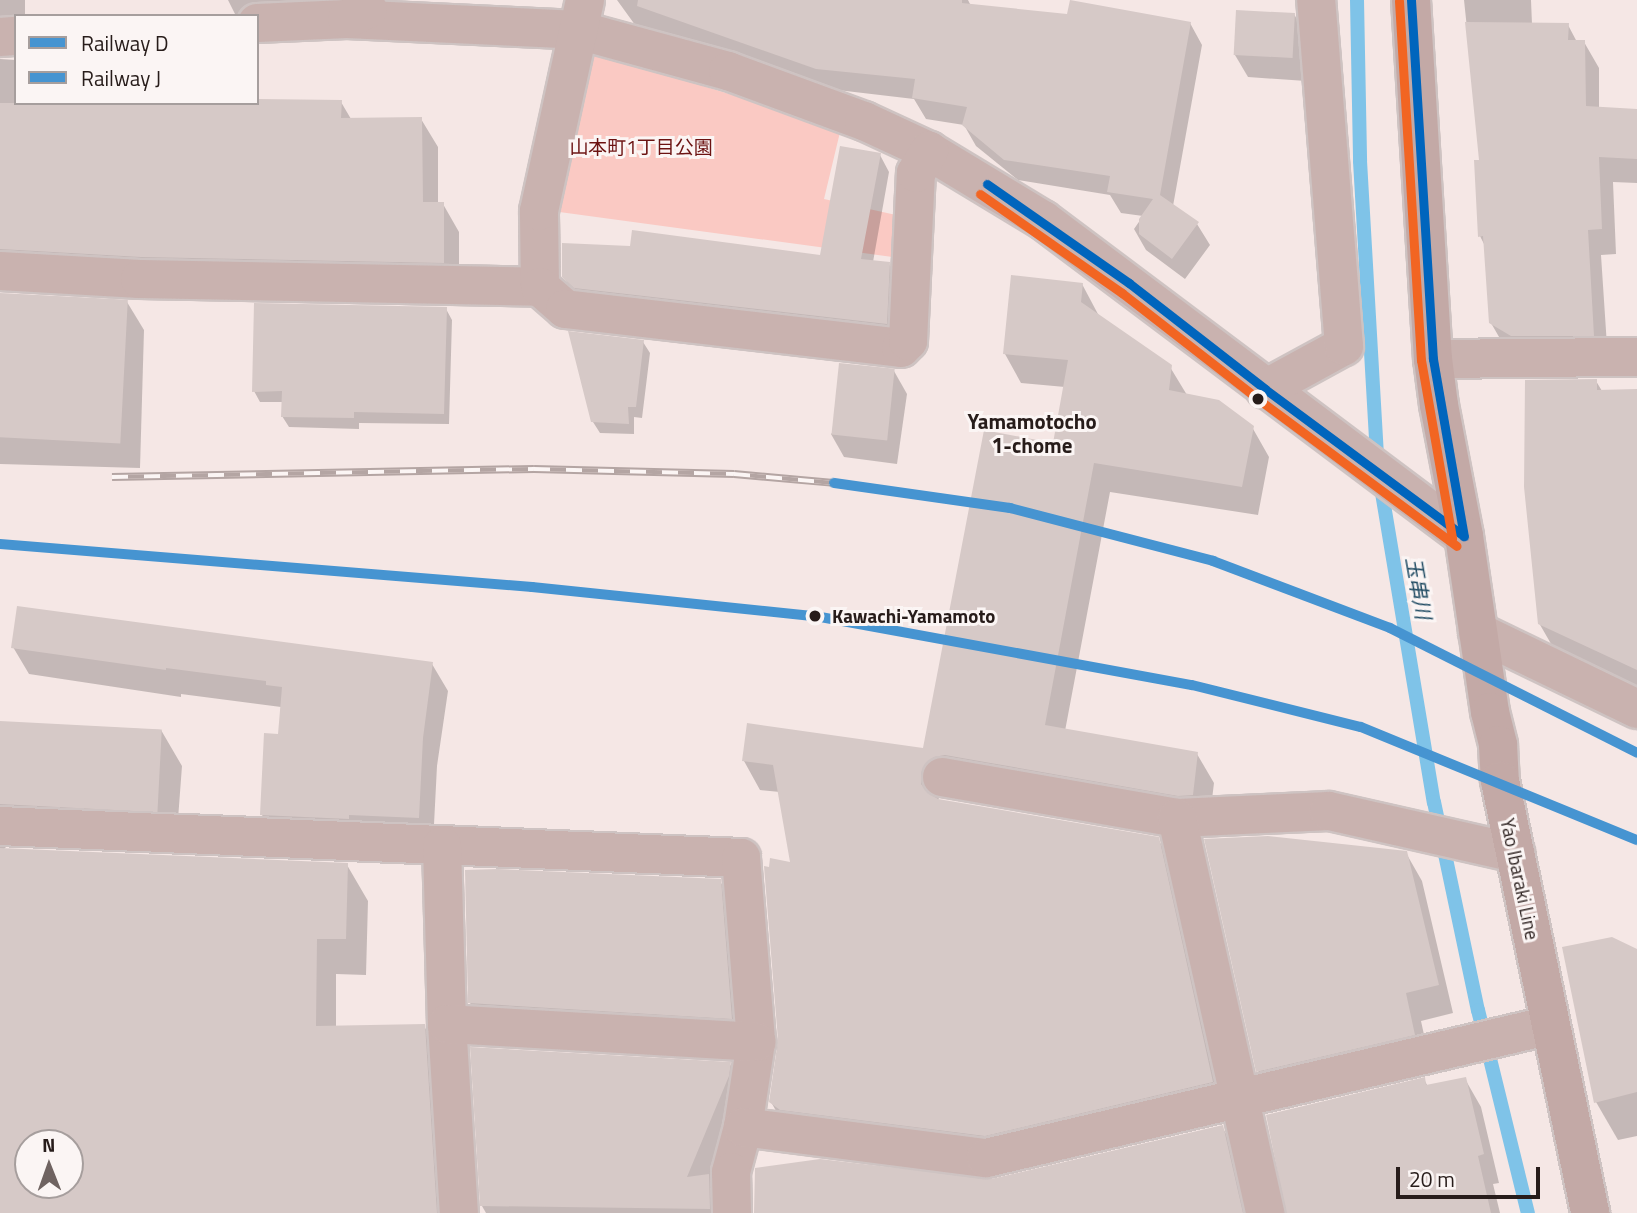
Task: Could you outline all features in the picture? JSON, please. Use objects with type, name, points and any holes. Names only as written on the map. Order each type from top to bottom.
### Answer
[{"type":"main road","name":"Yao Ibaraki Line","points":[[1411,0],[1433,359],[1498,745],[1500,781],[1590,1213]]},
{"type":"street","points":[[347,19],[388,0]]},
{"type":"street","points":[[1265,388],[1344,346],[1316,0]]},
{"type":"street","points":[[540,287],[538,211],[581,15]]},
{"type":"street","points":[[259,23],[581,15],[728,71],[797,94],[929,151],[1042,220],[1129,282],[1265,388],[1464,536]]},
{"type":"street","points":[[0,271],[140,279],[540,287],[565,309],[901,348],[908,341],[916,173],[929,151]]},
{"type":"street","points":[[1433,359],[1637,357]]},
{"type":"street","points":[[1478,632],[1637,709]]},
{"type":"street","points":[[942,777],[1177,818],[1329,811],[1515,853]]},
{"type":"street","points":[[1177,818],[1265,1213]]},
{"type":"street","points":[[0,826],[741,858],[756,1042],[743,1127],[731,1172],[732,1213]]},
{"type":"street","points":[[442,846],[447,1024],[459,1213]]},
{"type":"street","points":[[447,1024],[756,1042]]},
{"type":"street","points":[[743,1127],[986,1158],[1551,1025]]},
{"type":"green space","name":"山本町1丁目公園","points":[[581,49],[841,128],[824,199],[896,215],[900,258],[552,211]]},
{"type":"building","points":[[638,0],[962,0],[962,3],[1067,14],[1070,0],[1191,22],[1160,195],[1199,222],[1172,259],[1139,234],[1139,219],[1153,199],[1107,192],[1110,176],[1004,160],[962,125],[967,107],[912,98],[915,79],[816,69],[637,6]]},
{"type":"building","points":[[1236,10],[1295,13],[1293,58],[1234,55]]},
{"type":"building","points":[[1465,22],[1569,23],[1568,40],[1585,40],[1586,106],[1637,109],[1637,159],[1599,157],[1602,229],[1588,230],[1594,336],[1511,336],[1489,323],[1483,236],[1478,237],[1474,160],[1479,160]]},
{"type":"building","points":[[259,99],[342,100],[341,118],[422,117],[423,202],[444,202],[444,263],[141,257],[0,249],[0,103],[259,105]]},
{"type":"building","points":[[840,146],[881,153],[861,259],[890,262],[887,324],[574,288],[562,277],[562,243],[630,246],[632,230],[820,255]]},
{"type":"building","points":[[1011,275],[1083,283],[1081,302],[1172,365],[1169,390],[1219,400],[1254,426],[1242,487],[1094,463],[1045,725],[1198,752],[1193,795],[1178,796],[945,755],[934,757],[926,763],[921,773],[921,784],[928,793],[938,799],[1159,837],[1213,1082],[985,1136],[780,1110],[769,1102],[778,1040],[764,866],[769,867],[770,858],[790,862],[773,765],[742,761],[747,723],[923,748],[984,430],[1053,443],[1068,360],[1003,354]]},
{"type":"building","points":[[0,293],[128,300],[120,444],[0,437]]},
{"type":"building","points":[[254,303],[447,307],[444,414],[354,412],[354,418],[281,417],[282,391],[252,392]]},
{"type":"building","points":[[568,331],[644,340],[636,407],[628,407],[629,424],[591,422]]},
{"type":"building","points":[[839,363],[895,369],[887,440],[831,435]]},
{"type":"building","points":[[1597,379],[1597,390],[1637,389],[1637,670],[1538,624],[1524,487],[1525,380]]},
{"type":"building","points":[[17,606],[433,662],[423,738],[419,818],[349,815],[349,819],[260,815],[264,733],[278,734],[282,687],[266,685],[266,681],[11,648]]},
{"type":"building","points":[[0,721],[162,729],[157,812],[0,804]]},
{"type":"building","points":[[1268,836],[1407,851],[1439,985],[1406,993],[1415,1035],[1256,1072],[1204,839]]},
{"type":"building","points":[[0,848],[348,863],[346,939],[317,939],[316,1026],[425,1024],[437,1213],[0,1213]]},
{"type":"building","points":[[498,869],[721,879],[732,1019],[468,1003],[465,870]]},
{"type":"building","points":[[1612,937],[1637,949],[1637,1092],[1594,1103],[1562,947]]},
{"type":"building","points":[[470,1047],[731,1062],[729,1076],[687,1177],[709,1174],[710,1209],[480,1206]]},
{"type":"building","points":[[1425,1077],[1426,1085],[1466,1077],[1484,1154],[1478,1156],[1491,1213],[1286,1213],[1266,1115]]},
{"type":"building","points":[[1223,1125],[1243,1213],[754,1213],[755,1168],[820,1159],[991,1179]]},
{"type":"waterway","name":"玉串川","points":[[1357,0],[1360,161],[1378,469],[1434,802],[1478,1010],[1528,1213]]},
{"type":"railway","points":[[112,477],[534,469],[734,474],[834,483]]},
{"type":"rail line","name":"J","points":[[834,483],[1010,508],[1213,561],[1390,628],[1637,753]]},
{"type":"rail line","name":"D","points":[[0,544],[532,587],[815,616],[1192,685],[1361,727],[1637,840]]},
{"type":"transit line","name":"20","points":[[1411,0],[1433,359],[1464,536]]},
{"type":"transit line","points":[[1399,1],[1421,360],[1452,538]]},
{"type":"transit line","name":"20","points":[[987,184],[1129,283],[1265,389],[1464,536]]},
{"type":"transit line","points":[[980,194],[1122,293],[1258,399],[1457,546]]},
{"type":"place","name":"Kawachi-Yamamoto","points":[[815,616]]},
{"type":"district","name":"Yamamotocho 1-chome","points":[[1032,433]]}]
